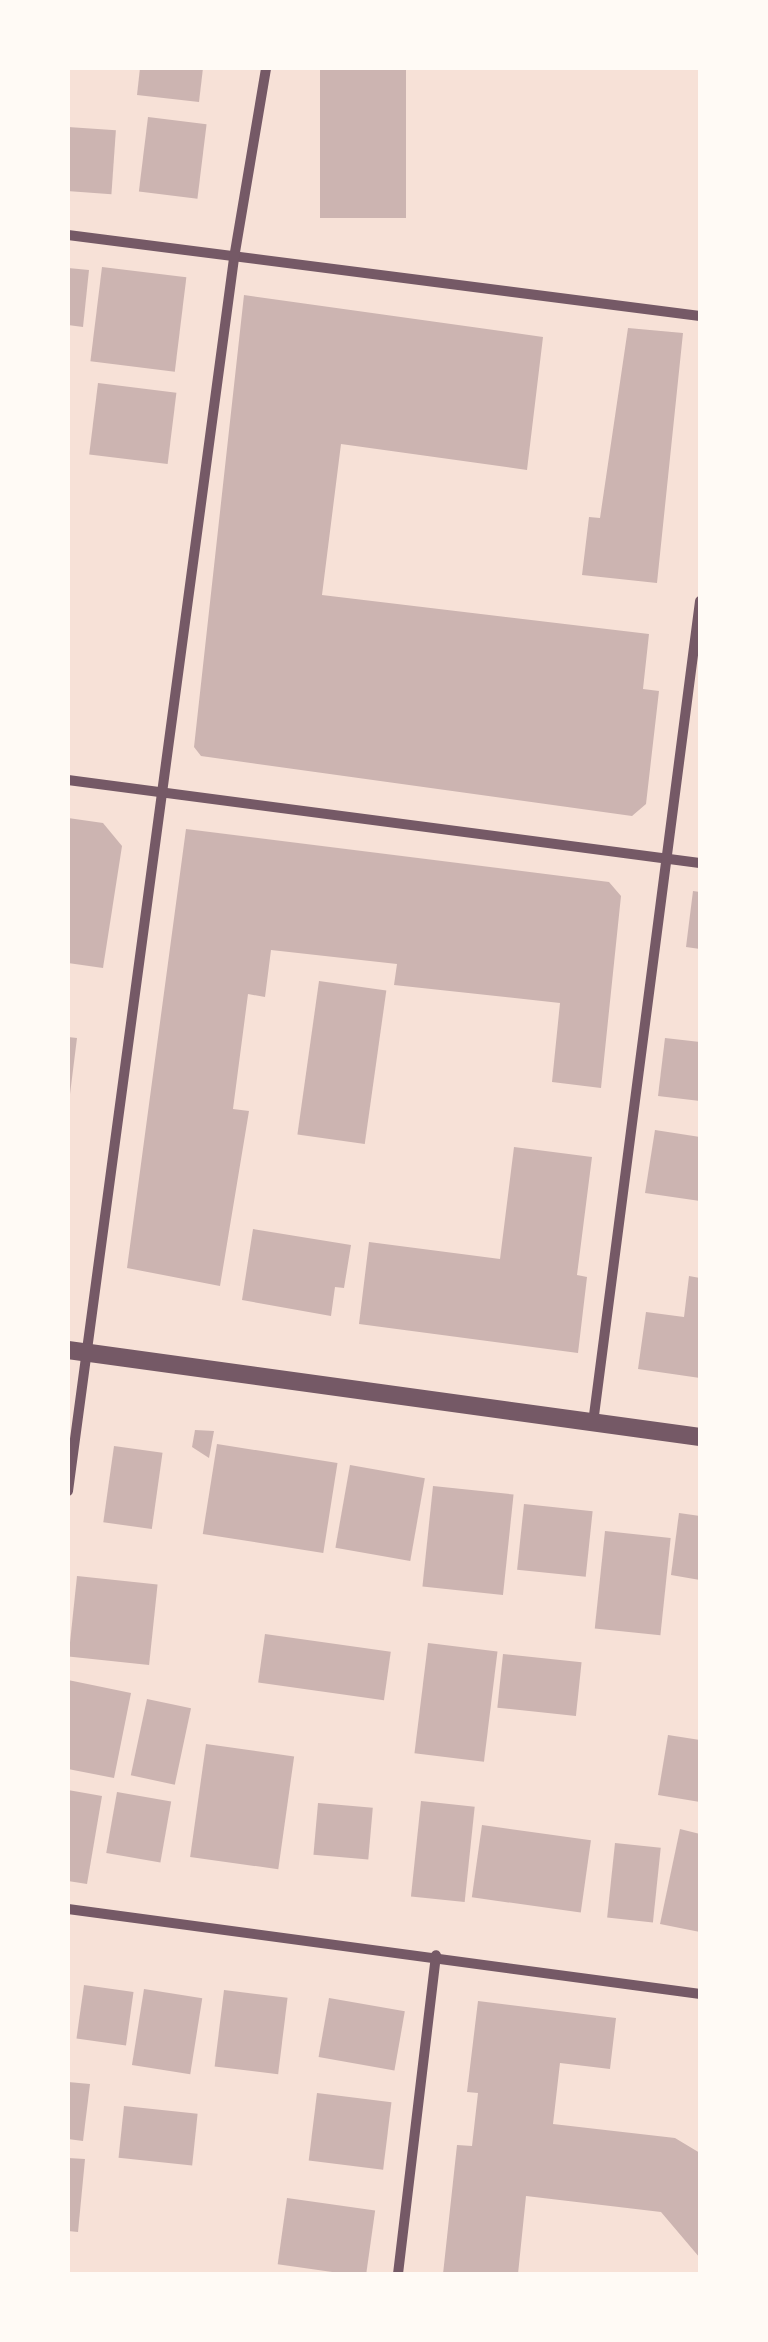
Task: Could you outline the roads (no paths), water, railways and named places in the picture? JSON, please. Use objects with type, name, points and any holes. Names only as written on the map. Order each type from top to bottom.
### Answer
[{"type":"street","points":[[68,1491],[159,796],[234,258],[266,68]]},
{"type":"street","points":[[68,235],[700,316]]},
{"type":"street","points":[[593,1424],[700,601]]},
{"type":"street","points":[[68,780],[159,796],[700,864]]},
{"type":"street","points":[[68,1350],[700,1437]]},
{"type":"street","points":[[68,1909],[436,1955],[700,1994]]},
{"type":"street","points":[[398,2274],[436,1955]]}]
